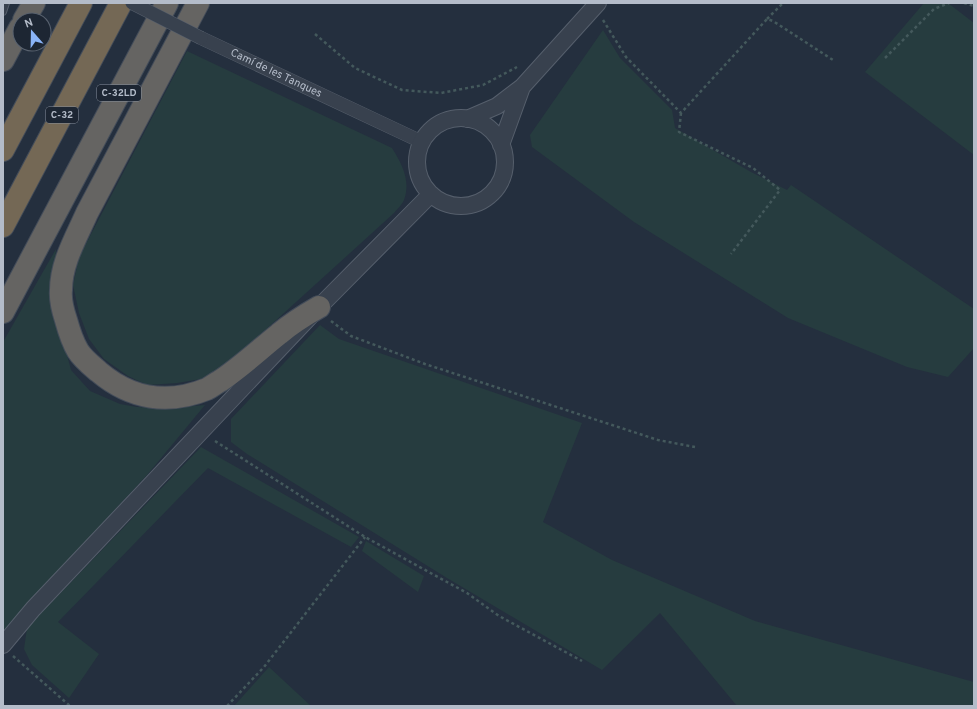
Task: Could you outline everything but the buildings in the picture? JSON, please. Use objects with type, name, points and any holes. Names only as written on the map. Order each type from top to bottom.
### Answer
[{"type":"highway","points":[[29,12],[34,3]]},
{"type":"highway","points":[[3,150],[82,3]]},
{"type":"highway","name":"C-32","points":[[3,226],[121,3]]},
{"type":"highway","name":"C-32LD","points":[[3,312],[167,3]]},
{"type":"highway","points":[[198,3],[87,213],[71,248],[63,271],[61,291],[64,313],[70,334],[78,351],[91,366],[111,382],[134,394],[152,397],[171,397],[208,389],[231,374],[298,320],[319,307]]},
{"type":"highway","points":[[3,60],[12,43]]},
{"type":"street","name":"Camí de les Tanques","points":[[132,3],[201,38],[422,142]]},
{"type":"street","points":[[467,119],[484,125],[497,138],[504,155],[505,165],[503,175],[493,192],[486,198],[467,206],[457,206],[438,200],[424,187],[418,169],[417,160],[422,142],[434,128],[441,124],[454,120],[467,119],[497,106],[522,87],[597,5]]},
{"type":"street","points":[[501,145],[522,87]]},
{"type":"street","points":[[6,649],[33,609],[319,307],[430,194]]},
{"type":"lane","points":[[3,12],[6,3]]},
{"type":"path","points":[[731,254],[780,190],[753,168],[679,132],[681,113],[783,3]]},
{"type":"path","points":[[885,58],[934,8],[949,3]]},
{"type":"path","points":[[964,3],[974,6]]},
{"type":"path","points":[[597,5],[626,57],[681,113]]},
{"type":"path","points":[[767,19],[773,21],[833,60]]},
{"type":"path","points":[[315,34],[355,68],[402,90],[440,93],[483,85],[523,64]]},
{"type":"path","points":[[319,307],[332,322],[351,336],[424,364],[658,440],[695,447]]},
{"type":"path","points":[[201,432],[365,537],[467,593],[498,616],[582,662]]},
{"type":"path","points":[[227,706],[264,668],[365,537]]},
{"type":"path","points":[[6,649],[70,706]]},
{"type":"green space","points":[[924,3],[948,3],[974,23],[974,155],[865,72]]},
{"type":"green space","points":[[603,30],[620,58],[672,110],[675,128],[751,172],[787,190],[791,185],[974,309],[974,348],[948,377],[907,367],[788,318],[634,222],[532,147],[530,135]]},
{"type":"green space","points":[[187,51],[392,148],[402,166],[406,179],[406,193],[403,202],[394,213],[228,364],[201,379],[177,383],[147,385],[128,376],[104,359],[89,339],[79,313],[73,285],[79,257]]},
{"type":"green space","points":[[56,249],[52,315],[64,343],[71,370],[90,391],[120,404],[137,407],[169,408],[205,405],[147,475],[3,631],[3,342]]},
{"type":"green space","points":[[320,325],[339,339],[582,423],[543,522],[612,560],[755,621],[974,682],[974,706],[737,706],[660,613],[602,670],[447,578],[247,454],[231,442],[231,419]]},
{"type":"green space","points":[[201,447],[359,537],[351,547],[208,468],[58,622],[99,654],[69,698],[32,665],[24,649],[27,628]]},
{"type":"green space","points":[[366,541],[424,576],[418,592],[362,551]]},
{"type":"green space","points":[[269,667],[311,706],[234,706]]}]
